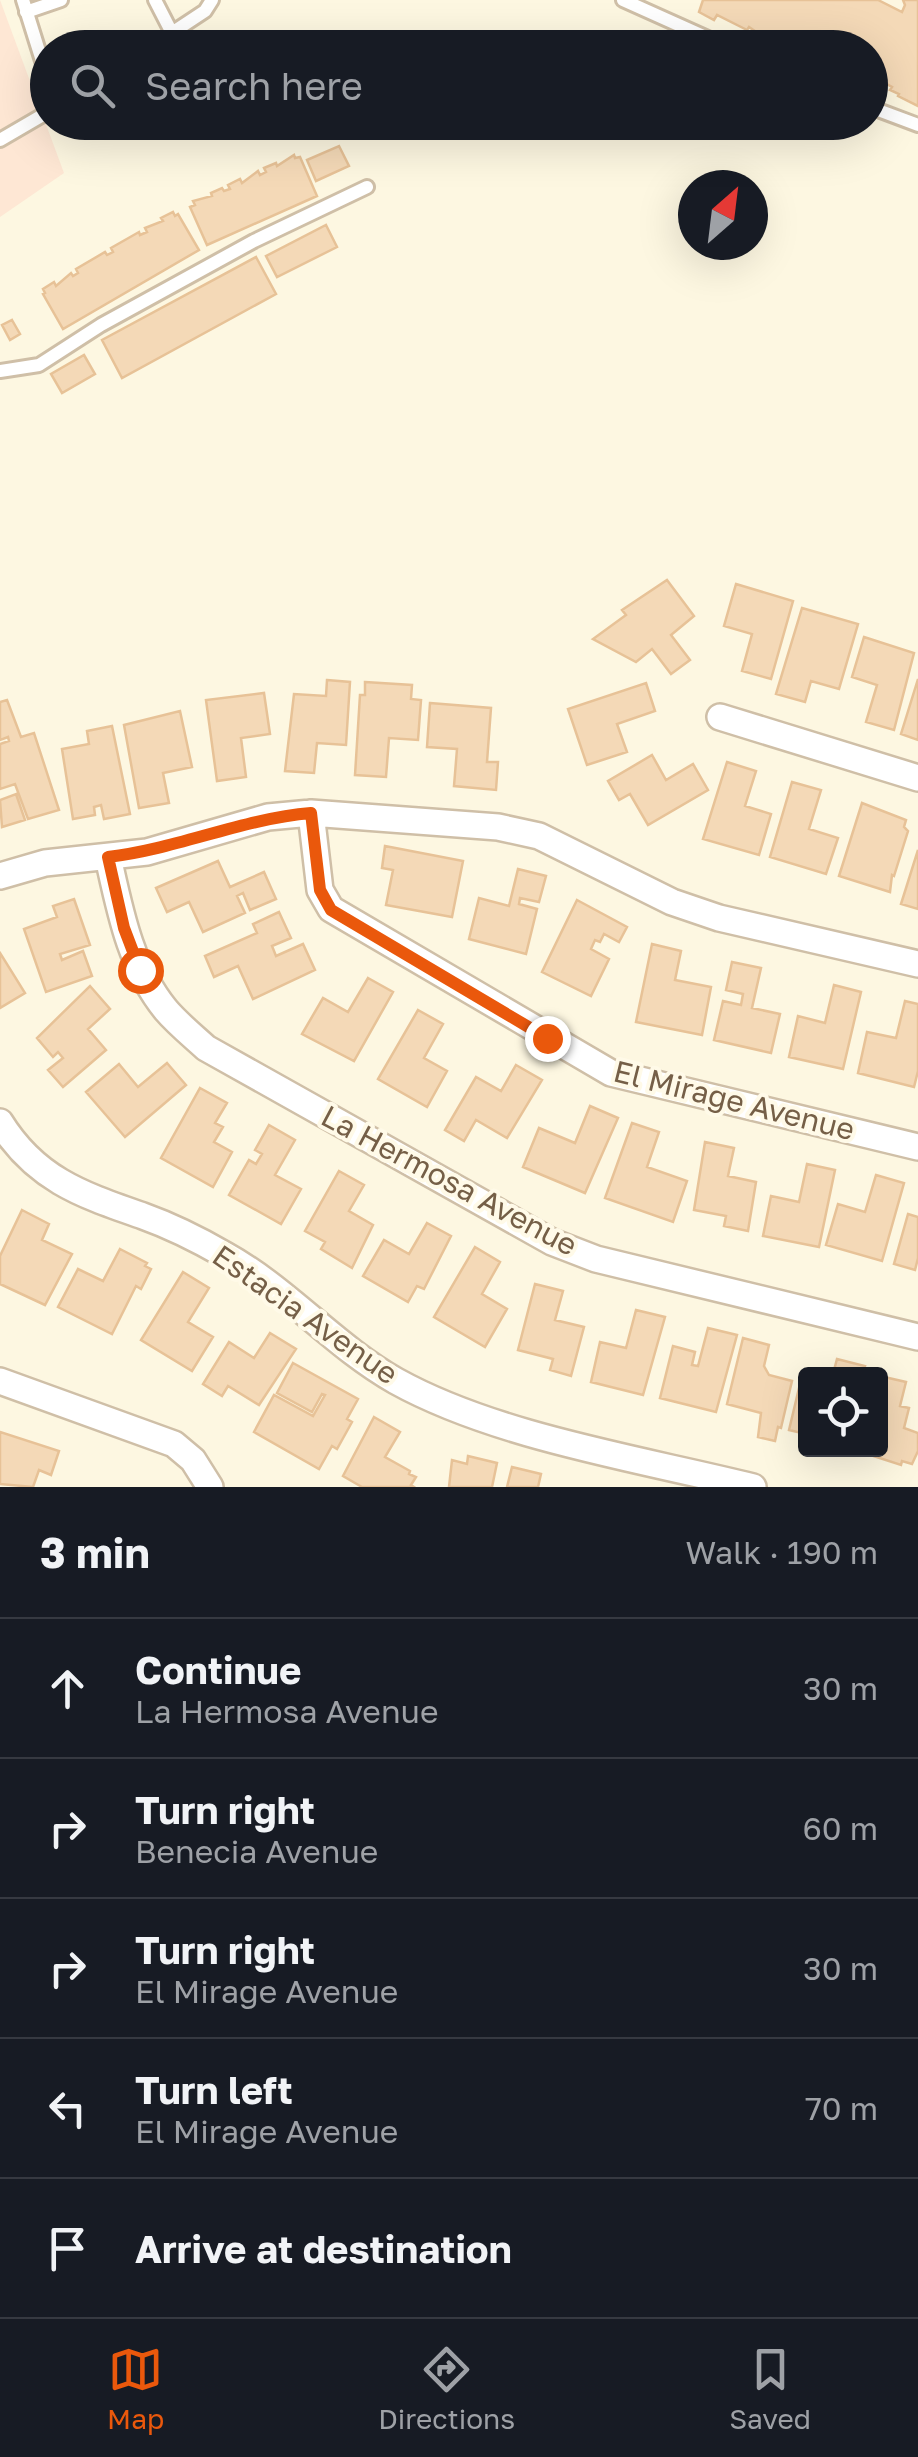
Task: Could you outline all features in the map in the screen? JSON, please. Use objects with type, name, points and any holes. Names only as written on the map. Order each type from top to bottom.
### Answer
[{"type":"street","points":[[720,716],[918,778]]},
{"type":"street","points":[[0,876],[46,863],[148,852],[268,817],[311,813],[498,827],[539,836],[672,902],[719,918],[918,964]]},
{"type":"street","name":"El Mirage Avenue","points":[[311,813],[320,890],[331,910],[547,1038],[612,1073],[918,1147]]},
{"type":"street","name":"La Hermosa Avenue","points":[[108,857],[124,928],[140,970],[167,1011],[206,1048],[552,1242],[596,1259],[918,1337]]},
{"type":"street","name":"Estacia Avenue","points":[[0,1122],[20,1150],[68,1186],[96,1201],[172,1228],[228,1256],[282,1292],[355,1354],[438,1402],[527,1431],[753,1487]]},
{"type":"street","points":[[0,1380],[174,1444],[193,1460],[210,1487]]},
{"type":"lane","points":[[32,30],[24,6],[61,0]]},
{"type":"lane","points":[[155,0],[171,30]]},
{"type":"lane","points":[[175,30],[205,12],[212,0]]},
{"type":"lane","points":[[623,0],[690,30]]},
{"type":"lane","points":[[888,113],[918,124]]},
{"type":"lane","points":[[0,140],[30,122]]},
{"type":"lane","points":[[0,371],[38,365],[101,325],[254,240],[368,187]]},
{"type":"shaded area","points":[[0,0],[30,81],[30,140],[52,140],[64,173],[0,217]]},
{"type":"building","points":[[703,0],[878,0],[902,12],[903,0],[918,0],[918,106],[890,90],[888,30],[747,30],[717,15],[714,20],[699,12]]},
{"type":"building","points":[[339,146],[349,166],[316,181],[307,160]]},
{"type":"building","points":[[294,155],[300,157],[317,196],[207,245],[190,207],[195,205],[193,201],[212,196],[222,188],[230,189],[228,185],[240,179],[242,183],[258,171],[260,175],[266,172],[264,168],[276,163],[277,166]]},
{"type":"building","points":[[173,212],[199,250],[63,329],[43,289],[54,282],[56,286],[71,273],[73,276],[78,273],[76,269],[105,252],[113,252],[111,248],[139,232],[147,232],[145,228]]},
{"type":"building","points":[[326,225],[337,247],[277,277],[266,256]]},
{"type":"building","points":[[256,257],[276,294],[122,378],[102,340]]},
{"type":"building","points":[[12,320],[20,334],[10,340],[2,325]]},
{"type":"building","points":[[84,355],[95,374],[62,393],[51,374]]},
{"type":"building","points":[[667,580],[694,616],[671,635],[690,660],[671,674],[652,649],[636,662],[593,639],[626,615],[622,610]]},
{"type":"building","points":[[736,584],[793,601],[771,679],[742,671],[752,634],[724,626]]},
{"type":"building","points":[[802,608],[858,624],[839,689],[811,681],[805,702],[776,694]]},
{"type":"building","points":[[864,637],[914,653],[894,730],[866,722],[877,685],[852,677]]},
{"type":"building","points":[[918,679],[918,740],[901,734]]},
{"type":"building","points":[[327,680],[350,682],[346,745],[317,743],[314,773],[285,771],[294,694],[326,696]]},
{"type":"building","points":[[365,682],[412,685],[411,699],[421,700],[418,740],[389,738],[386,777],[355,775],[360,695],[365,695]]},
{"type":"building","points":[[646,683],[655,711],[617,724],[627,752],[587,765],[568,709]]},
{"type":"building","points":[[264,693],[270,734],[241,738],[246,777],[217,781],[206,700]]},
{"type":"building","points":[[7,700],[21,737],[34,733],[59,810],[28,819],[15,784],[0,789],[0,744],[9,741],[8,737],[0,740],[0,702]]},
{"type":"building","points":[[430,703],[491,708],[487,762],[498,762],[496,790],[454,786],[457,749],[427,747]]},
{"type":"building","points":[[180,711],[192,767],[163,773],[169,803],[139,808],[124,725]]},
{"type":"building","points":[[112,726],[130,814],[104,819],[101,805],[94,807],[95,815],[73,819],[62,749],[89,744],[87,731]]},
{"type":"building","points":[[652,755],[666,780],[693,764],[708,790],[648,825],[630,794],[619,800],[608,781]]},
{"type":"building","points":[[727,762],[756,771],[745,806],[771,814],[759,855],[703,839]]},
{"type":"building","points":[[792,782],[821,790],[809,829],[838,838],[826,874],[770,857]]},
{"type":"building","points":[[16,794],[25,820],[2,827],[0,800]]},
{"type":"building","points":[[862,803],[906,820],[904,827],[908,831],[890,892],[839,876]]},
{"type":"building","points":[[385,846],[463,861],[452,917],[386,905],[393,870],[382,868]]},
{"type":"building","points":[[918,850],[918,909],[901,904]]},
{"type":"building","points":[[218,861],[230,887],[264,872],[276,899],[250,910],[243,893],[237,896],[245,913],[203,932],[189,902],[167,912],[156,888]]},
{"type":"building","points":[[518,869],[546,876],[539,902],[520,898],[519,904],[537,909],[526,954],[469,939],[479,898],[509,906]]},
{"type":"building","points":[[74,899],[90,945],[60,954],[62,960],[83,951],[92,976],[46,992],[24,929],[57,917],[53,906]]},
{"type":"building","points":[[577,900],[627,927],[619,942],[604,934],[600,942],[595,940],[591,949],[609,959],[591,996],[542,972]]},
{"type":"building","points":[[279,912],[291,938],[272,946],[276,956],[303,944],[315,970],[253,999],[238,966],[214,977],[205,956],[257,933],[253,924]]},
{"type":"building","points":[[652,944],[681,951],[675,980],[711,987],[702,1035],[636,1022]]},
{"type":"building","points":[[0,953],[25,993],[0,1008]]},
{"type":"building","points":[[732,962],[761,968],[752,1008],[780,1014],[771,1053],[714,1040],[723,1001],[741,1005],[743,994],[726,990]]},
{"type":"building","points":[[368,978],[393,992],[354,1061],[302,1034],[323,998],[348,1012]]},
{"type":"building","points":[[834,985],[861,992],[843,1069],[789,1057],[798,1016],[825,1023]]},
{"type":"building","points":[[90,986],[110,1009],[88,1029],[106,1050],[63,1087],[48,1070],[63,1058],[58,1052],[53,1057],[37,1038]]},
{"type":"building","points":[[905,1001],[918,1004],[918,1071],[914,1087],[858,1073],[867,1032],[896,1038]]},
{"type":"building","points":[[418,1010],[443,1024],[424,1058],[447,1071],[427,1107],[378,1079]]},
{"type":"building","points":[[167,1063],[186,1085],[125,1137],[86,1092],[119,1064],[138,1087]]},
{"type":"building","points":[[516,1065],[542,1080],[507,1138],[476,1120],[464,1141],[445,1130],[476,1077],[501,1091]]},
{"type":"building","points":[[200,1088],[227,1103],[215,1123],[223,1127],[214,1142],[232,1152],[213,1187],[161,1158]]},
{"type":"building","points":[[590,1106],[618,1118],[585,1193],[523,1167],[539,1128],[575,1143]]},
{"type":"building","points":[[632,1123],[659,1132],[647,1167],[687,1181],[673,1222],[605,1198]]},
{"type":"building","points":[[269,1125],[295,1140],[275,1175],[301,1189],[281,1224],[229,1195],[249,1160],[256,1164],[262,1154],[255,1150]]},
{"type":"building","points":[[705,1142],[734,1148],[728,1176],[756,1182],[748,1231],[724,1226],[726,1216],[694,1210]]},
{"type":"building","points":[[807,1164],[835,1170],[819,1247],[763,1236],[771,1196],[799,1202]]},
{"type":"building","points":[[339,1171],[364,1185],[349,1211],[373,1225],[352,1268],[321,1249],[325,1242],[305,1231]]},
{"type":"building","points":[[876,1175],[904,1183],[882,1261],[826,1245],[838,1204],[865,1212]]},
{"type":"building","points":[[22,1210],[49,1224],[42,1240],[72,1254],[45,1305],[0,1284],[0,1256]]},
{"type":"building","points":[[908,1214],[918,1217],[915,1270],[894,1264]]},
{"type":"building","points":[[427,1223],[451,1236],[424,1289],[417,1286],[408,1302],[363,1276],[384,1240],[409,1254]]},
{"type":"building","points":[[475,1247],[500,1262],[482,1294],[507,1309],[485,1347],[434,1317]]},
{"type":"building","points":[[120,1249],[151,1269],[141,1289],[136,1286],[112,1334],[58,1307],[78,1269],[103,1281]]},
{"type":"building","points":[[183,1272],[209,1288],[188,1322],[213,1337],[192,1371],[141,1340]]},
{"type":"building","points":[[535,1284],[563,1291],[555,1320],[584,1327],[571,1376],[550,1370],[553,1359],[518,1350]]},
{"type":"building","points":[[636,1310],[665,1317],[643,1395],[591,1382],[600,1342],[626,1348]]},
{"type":"building","points":[[708,1328],[737,1335],[716,1412],[660,1398],[673,1346],[695,1352],[692,1365],[698,1366]]},
{"type":"building","points":[[270,1333],[296,1349],[259,1405],[228,1386],[222,1396],[203,1384],[229,1342],[254,1358]]},
{"type":"building","points":[[743,1338],[769,1345],[764,1366],[769,1375],[792,1381],[775,1441],[758,1437],[761,1413],[727,1404]]},
{"type":"building","points":[[837,1359],[865,1366],[865,1367],[835,1367]]},
{"type":"building","points":[[293,1363],[358,1399],[347,1419],[352,1422],[337,1449],[332,1446],[319,1469],[254,1432],[274,1395],[313,1416],[325,1395],[312,1412],[277,1393]]},
{"type":"building","points":[[888,1378],[906,1382],[900,1406],[909,1408],[904,1428],[918,1433],[918,1451],[912,1464],[902,1461],[901,1465],[876,1457],[888,1457]]},
{"type":"building","points":[[798,1392],[798,1432],[789,1430]]},
{"type":"building","points":[[374,1417],[400,1432],[385,1457],[416,1477],[411,1485],[414,1487],[362,1487],[343,1476]]},
{"type":"building","points":[[0,1432],[59,1451],[51,1475],[39,1470],[33,1487],[0,1484]]},
{"type":"building","points":[[468,1456],[497,1463],[492,1487],[449,1487],[452,1460],[467,1464]]},
{"type":"building","points":[[512,1467],[541,1474],[538,1487],[507,1487]]},
{"type":"route","points":[[140,970],[124,928],[108,857],[148,852],[268,817],[311,813],[320,890],[331,910],[547,1038]]}]
